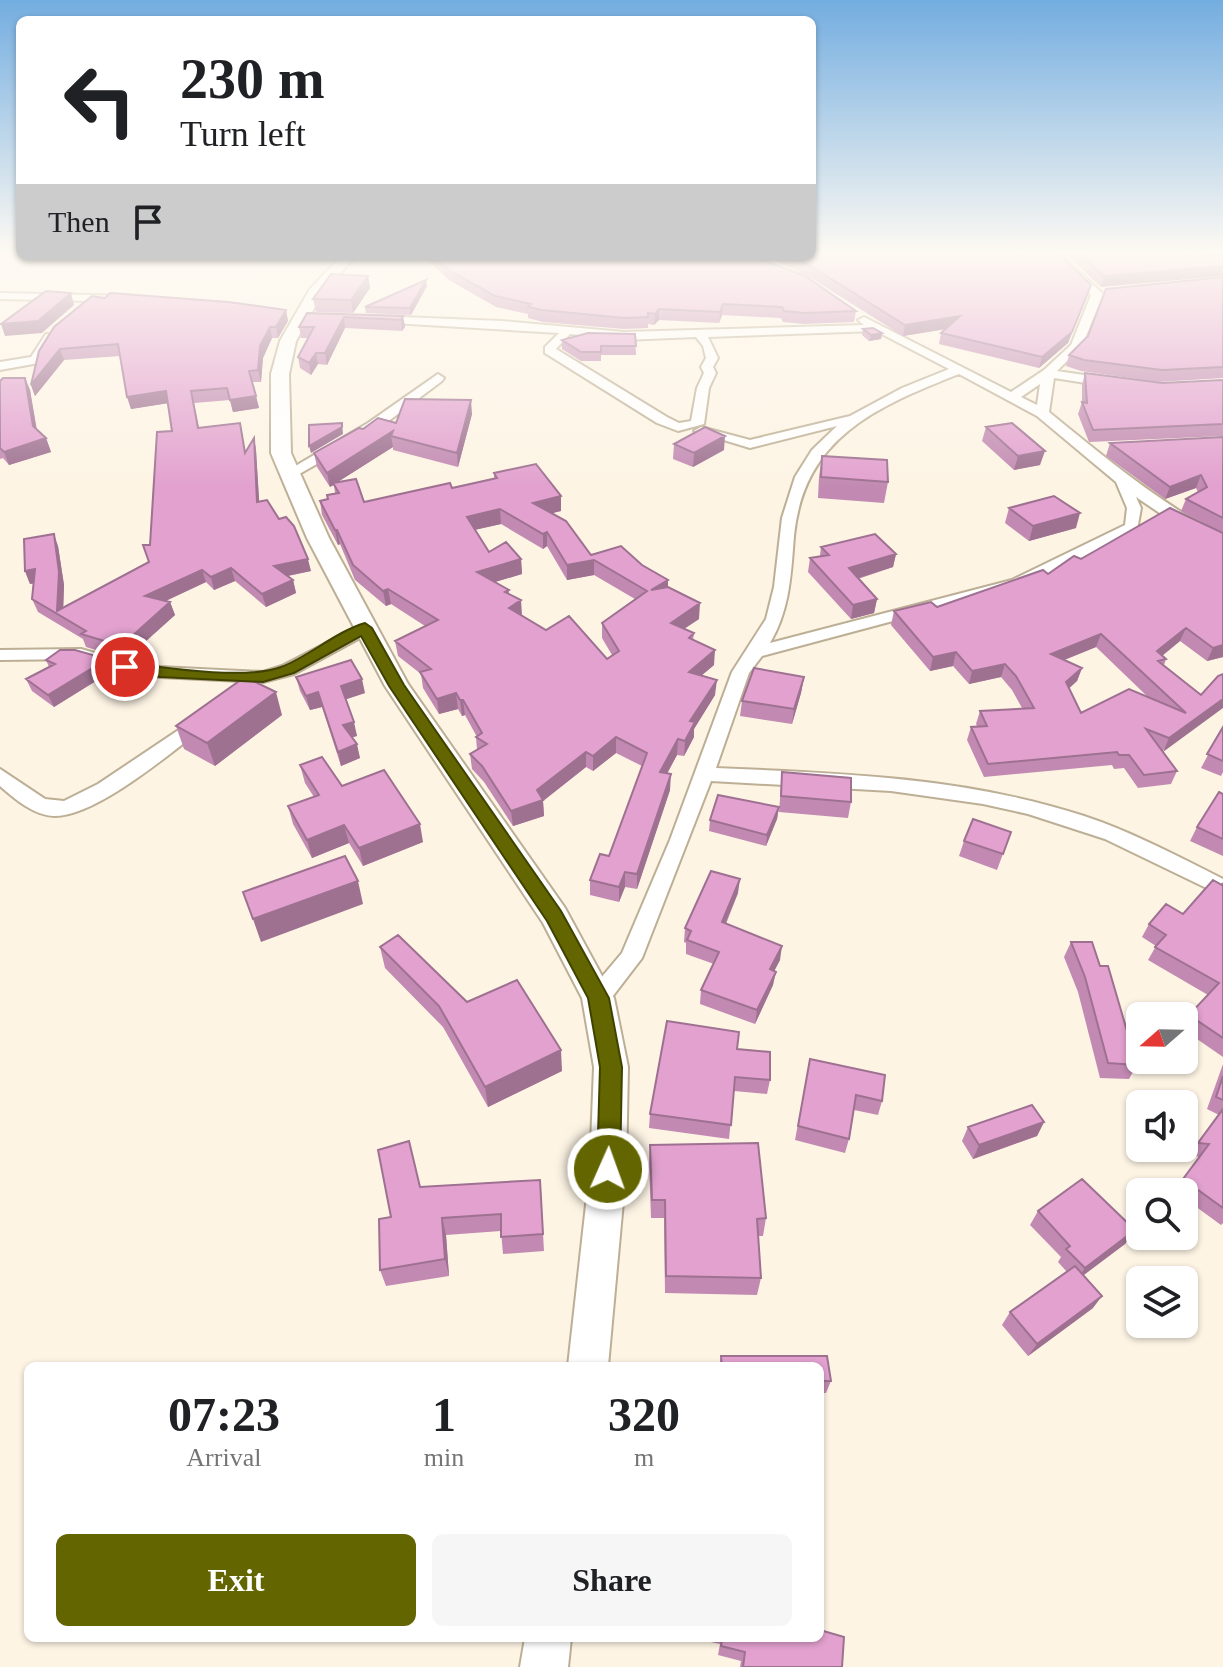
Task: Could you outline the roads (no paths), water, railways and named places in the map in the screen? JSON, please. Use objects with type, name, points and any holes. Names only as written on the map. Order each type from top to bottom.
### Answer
[{"type":"main road","points":[[292,331],[280,374],[281,453],[289,474],[397,686],[554,916],[598,998],[611,1067],[608,1169],[588,1362]]},
{"type":"main road","points":[[544,1667],[547,1642]]},
{"type":"street","points":[[0,366],[35,360],[54,331]]},
{"type":"street","points":[[697,424],[678,427],[662,420],[549,350],[567,331],[624,336],[777,331]]},
{"type":"street","points":[[881,331],[1042,413],[1122,480],[1175,517],[1223,543]]},
{"type":"street","points":[[1012,397],[1048,373],[1076,346],[1082,331]]},
{"type":"street","points":[[699,333],[709,346],[712,358],[707,367],[710,373],[703,388],[697,424],[701,432],[750,444],[851,418],[959,370]]},
{"type":"street","points":[[1048,373],[1130,385]]},
{"type":"street","points":[[1042,413],[1048,373]]},
{"type":"street","points":[[289,474],[373,426],[438,378]]},
{"type":"street","points":[[598,998],[631,958],[705,774],[741,672],[756,652],[776,614],[792,504],[802,477],[826,441],[851,418]]},
{"type":"street","points":[[1087,449],[1102,448]]},
{"type":"street","points":[[756,652],[1030,578],[1132,527],[1134,508],[1122,480]]},
{"type":"street","points":[[239,693],[263,677],[288,670],[365,628]]},
{"type":"street","points":[[0,655],[81,654],[125,667],[160,672],[263,677]]},
{"type":"street","points":[[0,776],[21,794],[53,810],[82,803],[216,710]]},
{"type":"street","points":[[705,774],[893,784],[988,798],[1074,820],[1148,849],[1223,888]]}]
